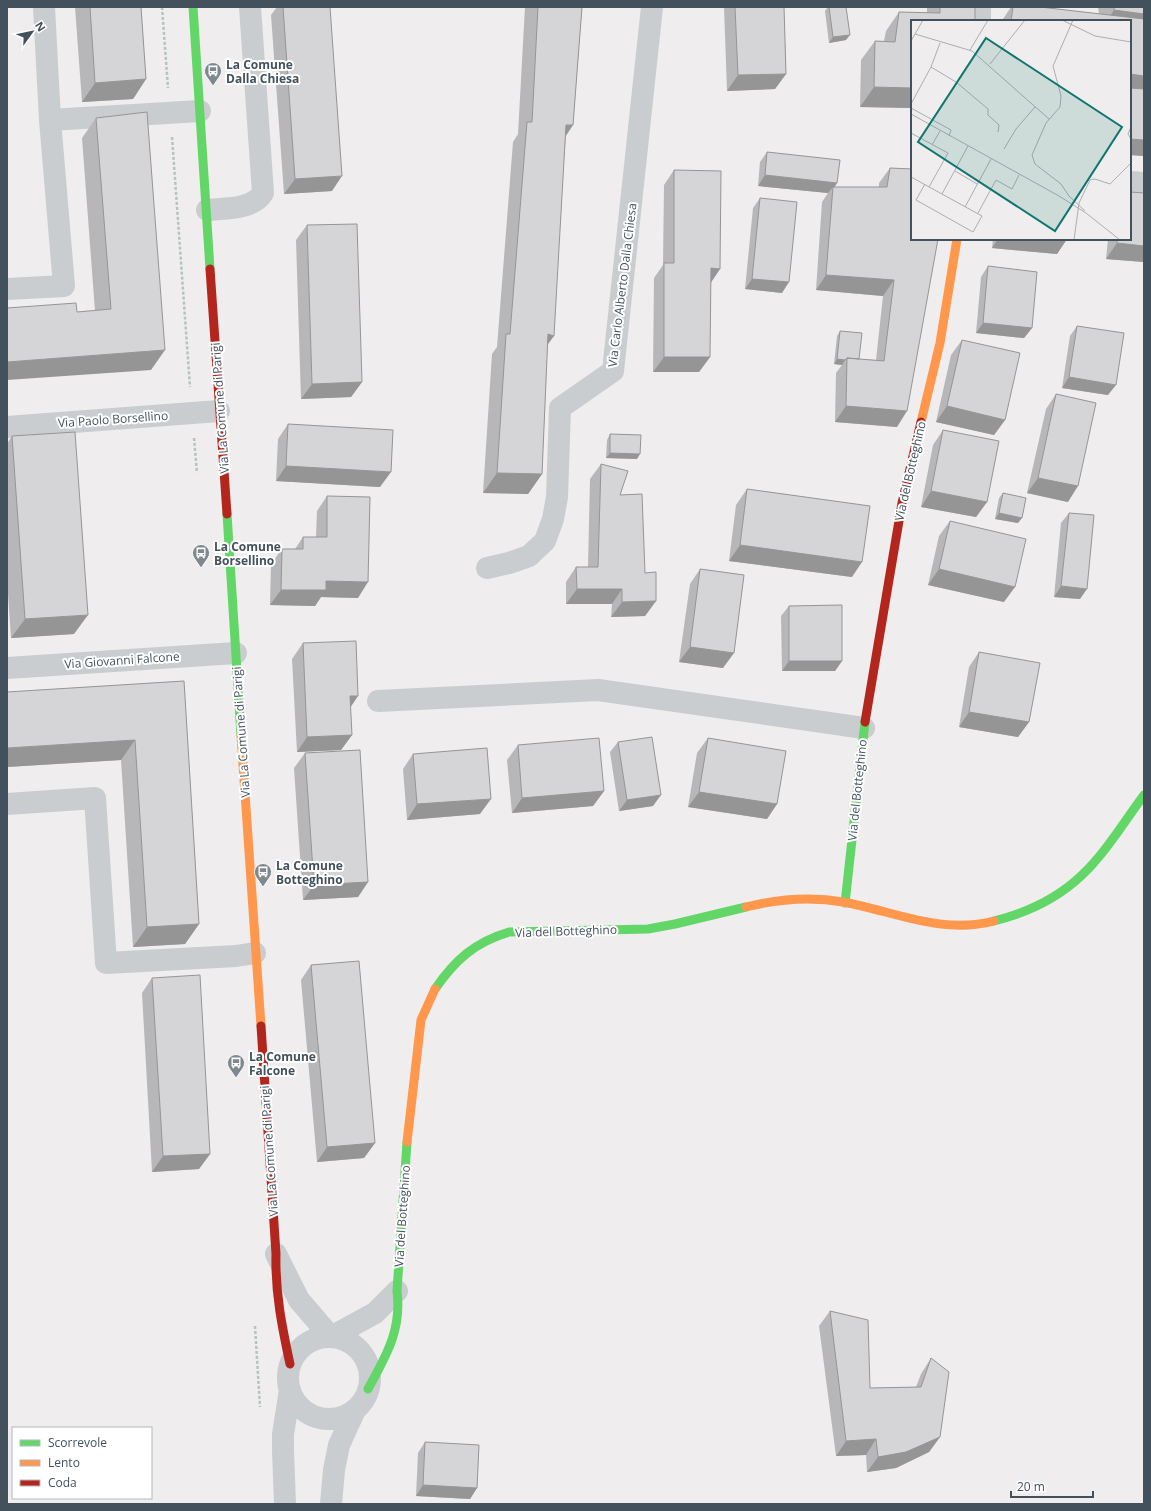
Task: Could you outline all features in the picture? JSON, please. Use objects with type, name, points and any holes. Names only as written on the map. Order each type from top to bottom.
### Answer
[{"type":"street","points":[[7,289],[64,286],[50,120],[44,7]]},
{"type":"street","name":"Via La Comune di Parigi","points":[[193,7],[276,1254],[276,1287],[290,1364]]},
{"type":"street","points":[[207,210],[253,203],[259,199],[263,193],[250,7]]},
{"type":"street","name":"Via Carlo Alberto Dalla Chiesa","points":[[487,568],[510,563],[528,556],[545,541],[553,519],[557,497],[560,408],[614,371],[652,7]]},
{"type":"street","points":[[980,7],[980,20]]},
{"type":"street","points":[[50,120],[200,111]]},
{"type":"street","points":[[1131,182],[1144,183]]},
{"type":"street","name":"Via del Botteghino","points":[[331,1504],[334,1470],[339,1445],[355,1410],[362,1402],[387,1354],[396,1333],[400,1309],[397,1291],[407,1138],[421,1020],[426,1006],[439,982],[460,959],[486,940],[509,932],[657,928],[758,904],[792,899],[818,898],[845,903],[864,728],[880,631],[902,503],[940,343],[956,240]]},
{"type":"street","name":"Via Paolo Borsellino","points":[[7,427],[219,411]]},
{"type":"street","name":"Via Giovanni Falcone","points":[[7,668],[236,653]]},
{"type":"street","name":"Via del Botteghino","points":[[378,701],[598,690],[864,728]]},
{"type":"street","points":[[845,903],[930,923],[952,925],[993,922],[1027,911],[1046,902],[1066,889],[1082,875],[1100,854],[1144,795]]},
{"type":"street","points":[[7,804],[95,798],[106,963],[236,956],[255,953]]},
{"type":"street","name":"Via La Comune di Parigi","points":[[276,1254],[299,1300],[332,1336]]},
{"type":"street","points":[[285,1504],[282,1451],[283,1434],[290,1390],[288,1376],[290,1364],[298,1352],[308,1343],[321,1337],[332,1336],[374,1313],[397,1291]]},
{"type":"street","name":"Via del Botteghino","points":[[332,1336],[345,1340],[361,1353],[369,1370],[370,1382],[368,1389]]},
{"type":"street","points":[[290,1390],[300,1408],[320,1418],[335,1419],[343,1417],[355,1410]]},
{"type":"building","points":[[90,7],[141,7],[146,79],[95,83]]},
{"type":"building","points":[[283,7],[330,7],[342,176],[295,179]]},
{"type":"building","points":[[538,7],[582,7],[573,125],[566,125],[554,336],[548,334],[542,474],[497,473],[506,334],[510,334],[527,122],[532,122]]},
{"type":"building","points":[[735,7],[784,7],[786,74],[738,75]]},
{"type":"building","points":[[829,7],[846,7],[850,35],[833,37]]},
{"type":"building","points":[[940,7],[975,7],[975,20],[911,20],[911,88],[874,87],[875,41],[895,42],[899,12],[940,13]]},
{"type":"building","points":[[1013,7],[1040,7],[1144,19],[1144,76],[1131,74],[1131,20],[1011,20]]},
{"type":"building","points":[[1114,7],[1144,7],[1144,14],[1114,10]]},
{"type":"building","points":[[1131,88],[1144,89],[1144,140],[1131,139]]},
{"type":"building","points":[[147,112],[165,350],[7,362],[7,308],[76,303],[77,312],[111,309],[96,118]]},
{"type":"building","points":[[767,152],[840,160],[837,183],[765,175]]},
{"type":"building","points":[[890,168],[911,169],[911,240],[938,240],[907,411],[846,406],[847,358],[884,361],[894,280],[826,275],[833,187],[887,187]]},
{"type":"building","points":[[674,170],[721,171],[720,269],[711,268],[710,357],[664,357],[664,263],[674,263]]},
{"type":"building","points":[[1131,192],[1144,193],[1144,246],[1117,243],[1117,240],[1131,240]]},
{"type":"building","points":[[760,198],[797,202],[789,282],[752,279]]},
{"type":"building","points":[[357,224],[362,382],[312,384],[307,225]]},
{"type":"building","points":[[988,266],[1037,272],[1032,328],[983,323]]},
{"type":"building","points":[[1077,326],[1124,333],[1116,385],[1069,377]]},
{"type":"building","points":[[840,331],[862,333],[859,359],[837,359]]},
{"type":"building","points":[[962,340],[1020,353],[1005,420],[947,406]]},
{"type":"building","points":[[1056,394],[1096,403],[1078,486],[1038,478]]},
{"type":"building","points":[[288,424],[393,430],[391,472],[286,466]]},
{"type":"building","points":[[943,430],[999,441],[987,502],[931,491]]},
{"type":"building","points":[[75,432],[88,615],[25,619],[12,436]]},
{"type":"building","points":[[610,434],[641,435],[640,454],[610,453]]},
{"type":"building","points":[[601,464],[628,471],[620,495],[642,494],[645,573],[656,572],[656,601],[622,602],[622,589],[577,589],[576,567],[598,567]]},
{"type":"building","points":[[747,489],[870,506],[862,562],[740,545]]},
{"type":"building","points":[[1003,493],[1026,498],[1022,518],[999,513]]},
{"type":"building","points":[[327,496],[370,497],[368,582],[326,581],[326,590],[281,590],[282,549],[303,549],[303,537],[327,537]]},
{"type":"building","points":[[1069,513],[1094,515],[1087,589],[1061,586]]},
{"type":"building","points":[[950,521],[1026,539],[1015,587],[939,569]]},
{"type":"building","points":[[700,569],[744,575],[734,653],[690,647]]},
{"type":"building","points":[[842,605],[842,661],[789,661],[789,606]]},
{"type":"building","points":[[356,641],[358,696],[350,696],[352,735],[307,737],[303,643]]},
{"type":"building","points":[[979,652],[1040,663],[1029,722],[969,712]]},
{"type":"building","points":[[184,681],[199,924],[147,927],[135,740],[7,748],[7,692]]},
{"type":"building","points":[[652,737],[661,795],[627,800],[618,742]]},
{"type":"building","points":[[599,738],[604,791],[522,798],[518,745]]},
{"type":"building","points":[[708,738],[786,751],[777,804],[699,792]]},
{"type":"building","points":[[487,748],[491,799],[417,804],[413,754]]},
{"type":"building","points":[[360,750],[368,882],[314,885],[305,753]]},
{"type":"building","points":[[359,961],[375,1143],[327,1147],[311,965]]},
{"type":"building","points":[[200,975],[210,1154],[163,1156],[152,978]]},
{"type":"building","points":[[830,1311],[868,1320],[870,1388],[921,1387],[931,1358],[949,1372],[940,1437],[906,1452],[878,1457],[876,1439],[846,1441]]},
{"type":"building","points":[[425,1442],[479,1445],[477,1488],[423,1485]]},
{"type":"traffic: fast","points":[[193,7],[210,269]]},
{"type":"traffic: fast","points":[[227,514],[241,735]]},
{"type":"traffic: fast","points":[[845,903],[865,722]]},
{"type":"traffic: fast","points":[[994,921],[1018,914],[1041,904],[1072,884],[1099,857],[1144,795]]},
{"type":"traffic: fast","points":[[435,989],[450,969],[467,953],[486,941],[509,932],[648,929],[746,907]]},
{"type":"traffic: fast","points":[[368,1389],[391,1342],[397,1318],[397,1291],[407,1142]]},
{"type":"traffic: slow","points":[[921,422],[940,343],[957,240]]},
{"type":"traffic: slow","points":[[241,735],[261,1026]]},
{"type":"traffic: slow","points":[[746,907],[782,900],[818,899],[843,902],[937,924],[975,925],[994,921]]},
{"type":"traffic: slow","points":[[407,1142],[421,1020],[435,989]]},
{"type":"traffic: jam","points":[[210,269],[227,514]]},
{"type":"traffic: jam","points":[[865,722],[902,503],[921,422]]},
{"type":"traffic: jam","points":[[261,1026],[278,1296],[290,1364]]},
{"type":"place","name":"La Comune Dalla Chiesa","points":[[213,86]]},
{"type":"place","name":"La Comune Borsellino","points":[[201,568]]},
{"type":"place","name":"La Comune Botteghino","points":[[263,887]]},
{"type":"place","name":"La Comune Falcone","points":[[236,1078]]}]
